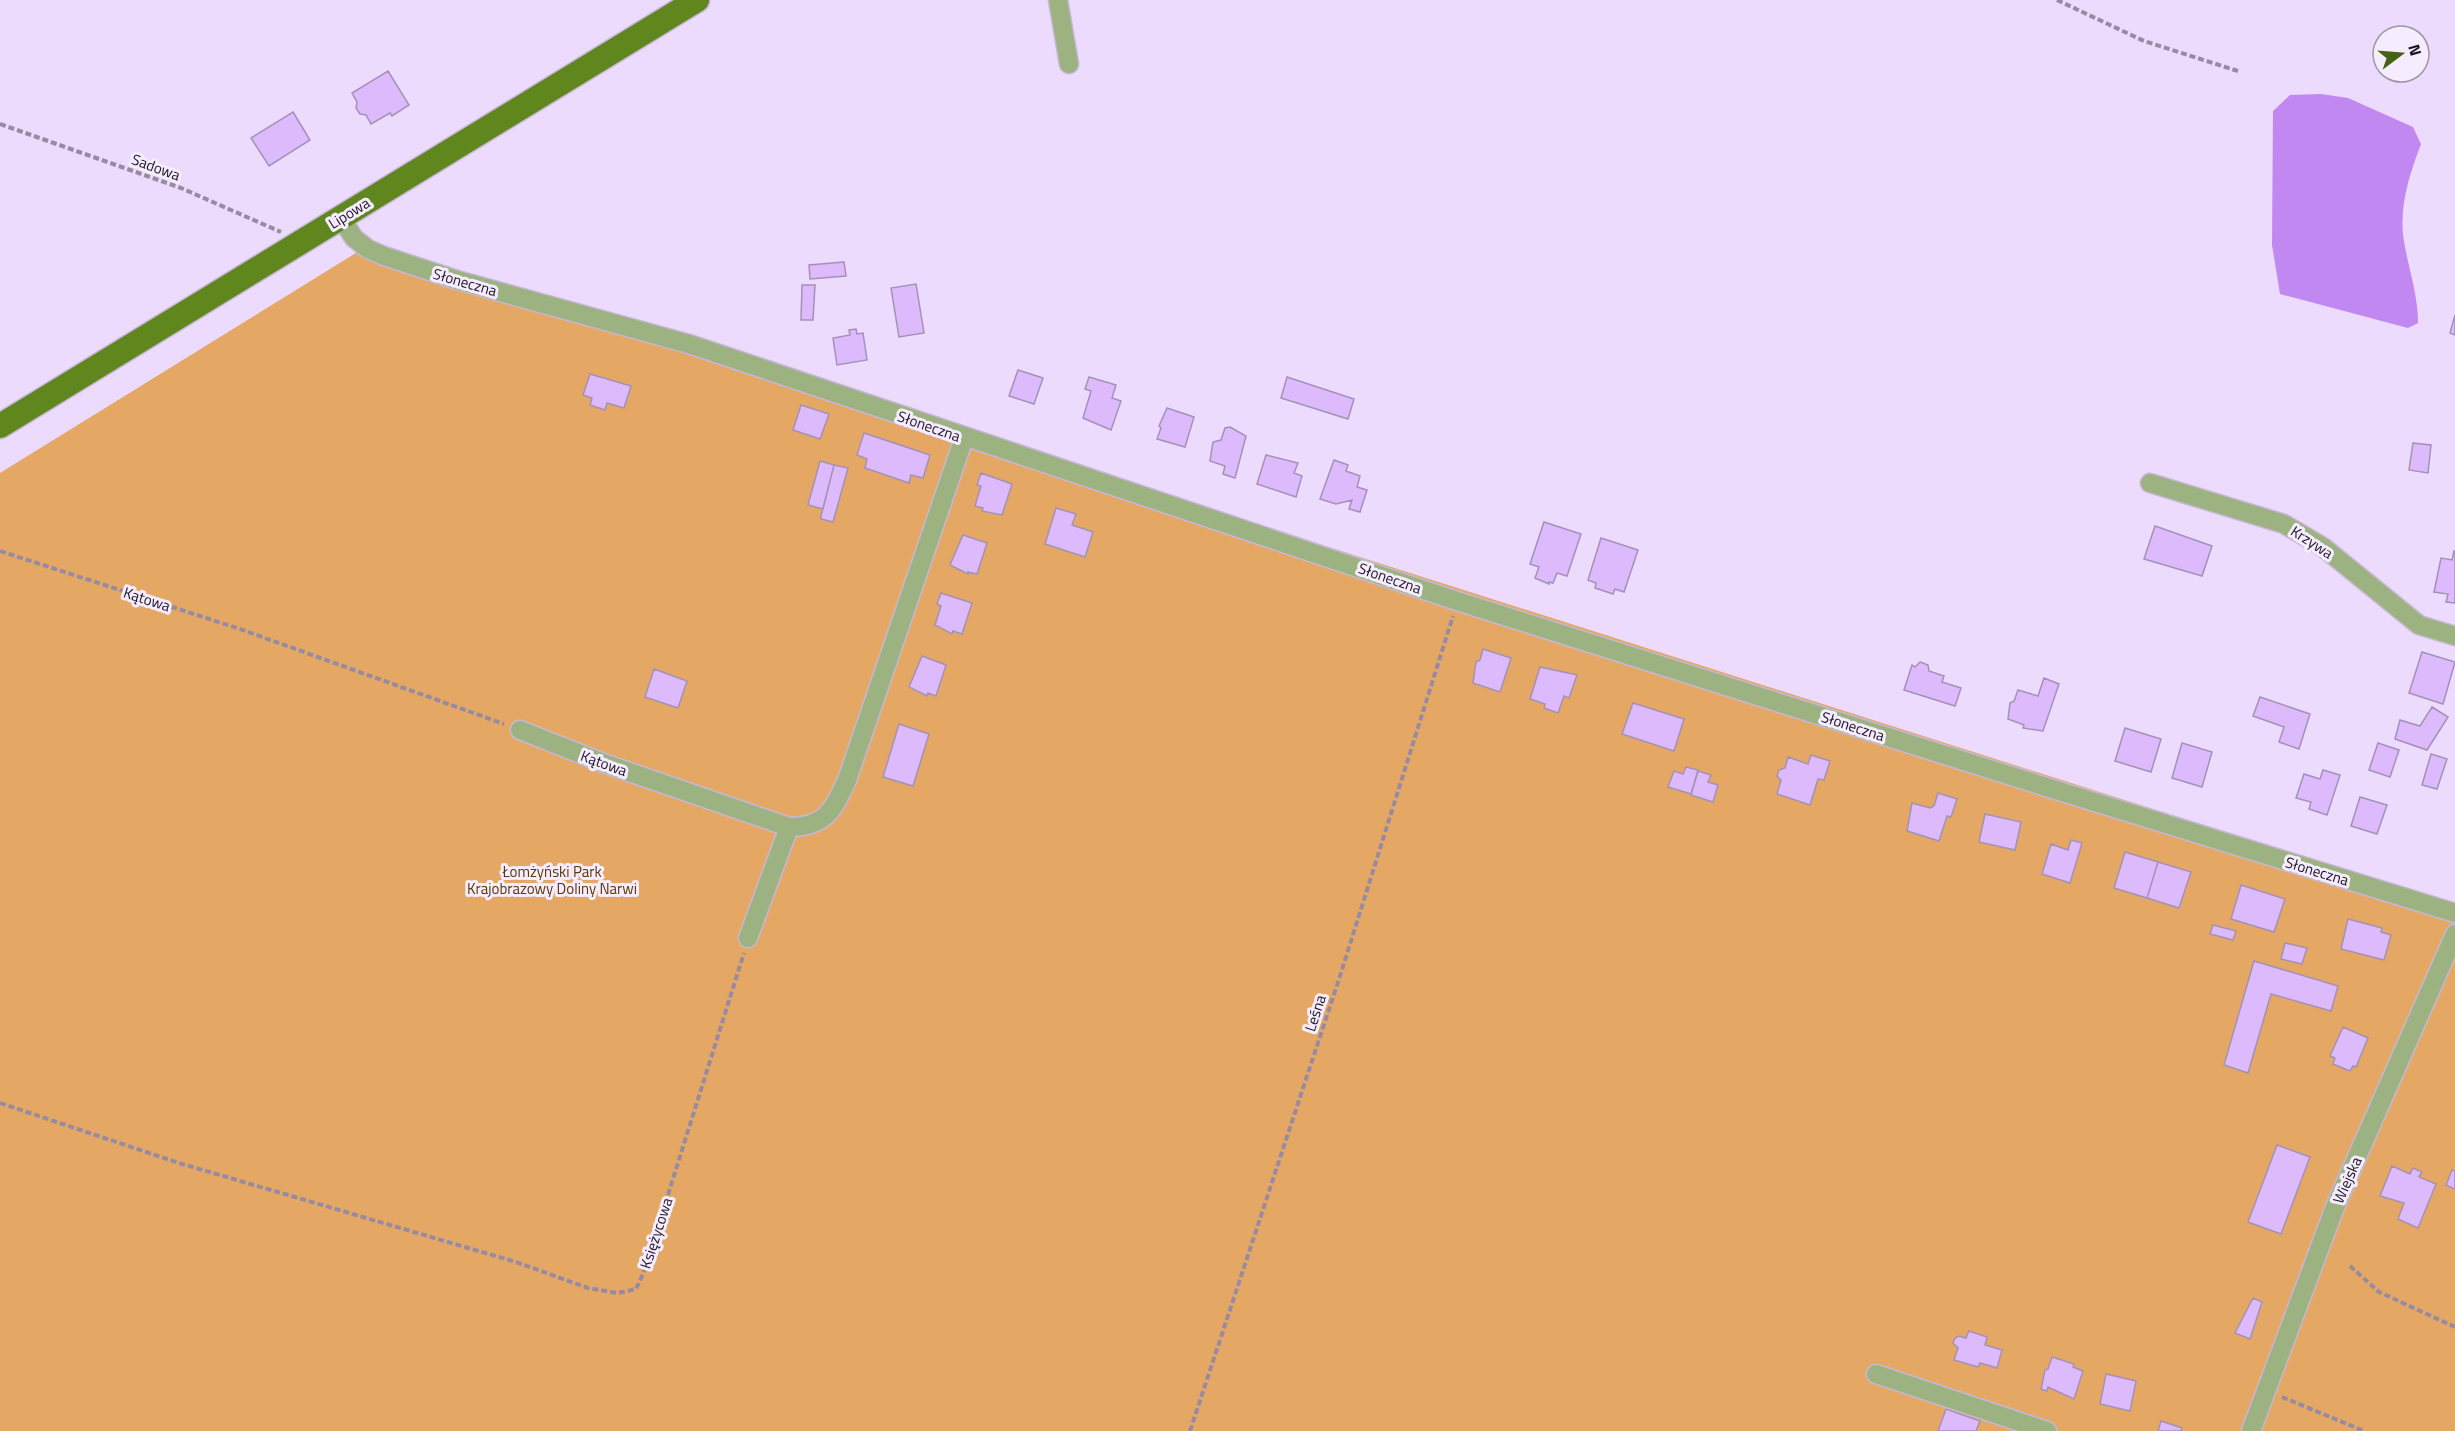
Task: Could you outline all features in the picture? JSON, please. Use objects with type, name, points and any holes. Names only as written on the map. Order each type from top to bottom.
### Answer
[{"type":"main road","name":"Lipowa","points":[[0,426],[698,0]]},
{"type":"street","points":[[1058,0],[1069,64]]},
{"type":"street","name":"Słoneczna","points":[[341,218],[354,238],[368,249],[457,280],[689,344],[964,438],[1160,499],[1457,601],[2081,798],[2455,913]]},
{"type":"street","name":"Kątowa","points":[[520,730],[606,764],[789,827],[807,827],[821,820],[833,809],[847,780],[964,438]]},
{"type":"street","name":"Krzywa","points":[[2150,483],[2284,524],[2323,547],[2418,625],[2455,636]]},
{"type":"street","points":[[748,938],[789,827]]},
{"type":"street","name":"Wiejska","points":[[2251,1431],[2335,1207],[2455,934]]},
{"type":"street","points":[[1876,1374],[2047,1431]]},
{"type":"path","points":[[2056,0],[2134,37],[2238,71]]},
{"type":"path","name":"Sadowa","points":[[0,124],[181,188],[278,230],[299,244]]},
{"type":"path","name":"Kątowa","points":[[0,551],[240,629],[520,730]]},
{"type":"path","name":"Leśna","points":[[1190,1431],[1333,997],[1457,601]]},
{"type":"path","name":"Księżycowa","points":[[0,1103],[179,1163],[516,1262],[588,1288],[618,1293],[636,1289],[643,1274],[748,938]]},
{"type":"path","points":[[2350,1266],[2379,1292],[2455,1327]]},
{"type":"path","points":[[2266,1390],[2364,1431]]},
{"type":"green space","name":"Łomżyński Park Krajobrazowy Doliny Narwi","points":[[372,243],[2455,905],[2455,1431],[0,1431],[0,473]]},
{"type":"shaded area","points":[[2321,94],[2348,98],[2413,127],[2421,144],[2404,200],[2402,223],[2418,312],[2418,323],[2408,328],[2280,294],[2272,245],[2273,111],[2290,95]]},
{"type":"building","points":[[388,71],[409,105],[392,116],[390,113],[371,124],[366,115],[360,114],[356,108],[357,102],[352,93]]},
{"type":"building","points":[[293,112],[310,140],[269,166],[251,138]]},
{"type":"building","points":[[844,262],[846,276],[810,279],[809,265]]},
{"type":"building","points":[[916,284],[924,333],[899,337],[891,288]]},
{"type":"building","points":[[802,285],[815,285],[813,320],[801,320]]},
{"type":"building","points":[[2455,315],[2455,335],[2450,333]]},
{"type":"building","points":[[856,329],[857,334],[863,333],[867,360],[837,365],[833,338],[850,335],[849,330]]},
{"type":"building","points":[[1018,370],[1043,378],[1034,404],[1009,396]]},
{"type":"building","points":[[590,374],[631,386],[624,408],[607,403],[605,410],[590,405],[592,398],[583,395]]},
{"type":"building","points":[[1089,377],[1116,385],[1112,398],[1121,401],[1111,430],[1083,418],[1091,391],[1085,389]]},
{"type":"building","points":[[1287,377],[1354,399],[1348,419],[1281,398]]},
{"type":"building","points":[[801,405],[829,414],[820,439],[793,430]]},
{"type":"building","points":[[1167,408],[1194,417],[1185,447],[1157,439],[1161,428],[1159,426]]},
{"type":"building","points":[[1230,427],[1246,436],[1235,478],[1223,474],[1225,466],[1210,461],[1213,442],[1221,440],[1225,428]]},
{"type":"building","points":[[864,433],[930,455],[923,478],[911,475],[909,483],[865,468],[867,459],[857,455]]},
{"type":"building","points":[[2413,443],[2431,445],[2428,473],[2409,470]]},
{"type":"building","points":[[1266,455],[1298,463],[1294,473],[1302,476],[1296,497],[1257,484]]},
{"type":"building","points":[[1334,460],[1348,465],[1346,471],[1360,476],[1357,487],[1367,490],[1360,512],[1349,509],[1352,500],[1336,504],[1320,499]]},
{"type":"building","points":[[820,461],[834,465],[823,509],[808,505]]},
{"type":"building","points":[[834,465],[848,468],[833,522],[821,519],[821,516]]},
{"type":"building","points":[[981,473],[1012,484],[1002,515],[982,511],[983,508],[975,506],[981,486],[977,485]]},
{"type":"building","points":[[1056,508],[1076,514],[1072,525],[1093,532],[1085,557],[1045,544]]},
{"type":"building","points":[[1544,522],[1581,534],[1567,576],[1557,573],[1553,583],[1549,582],[1549,584],[1535,578],[1539,567],[1530,564]]},
{"type":"building","points":[[2155,526],[2212,546],[2202,576],[2144,559]]},
{"type":"building","points":[[963,535],[987,543],[977,574],[968,572],[968,574],[950,565]]},
{"type":"building","points":[[1601,538],[1638,550],[1624,592],[1615,589],[1613,594],[1595,588],[1596,583],[1588,580]]},
{"type":"building","points":[[2454,551],[2455,603],[2446,602],[2448,594],[2434,592],[2441,558],[2452,560]]},
{"type":"building","points":[[941,593],[972,603],[962,634],[953,631],[952,634],[935,625],[941,606],[937,604]]},
{"type":"building","points":[[1483,649],[1511,658],[1500,692],[1473,683],[1476,662],[1480,660]]},
{"type":"building","points":[[2422,652],[2455,662],[2443,704],[2409,693]]},
{"type":"building","points":[[922,656],[946,665],[936,696],[928,693],[927,696],[909,687]]},
{"type":"building","points":[[1920,662],[1928,665],[1929,671],[1944,676],[1942,682],[1961,688],[1955,706],[1904,690],[1912,665],[1915,667]]},
{"type":"building","points":[[1540,667],[1577,675],[1569,698],[1564,696],[1558,713],[1544,708],[1545,704],[1530,699]]},
{"type":"building","points":[[654,669],[687,681],[678,708],[645,697]]},
{"type":"building","points":[[2044,678],[2059,684],[2043,731],[2023,728],[2024,725],[2008,719],[2010,703],[2014,701],[2018,690],[2038,696]]},
{"type":"building","points":[[2260,697],[2310,714],[2299,749],[2279,742],[2284,727],[2253,716]]},
{"type":"building","points":[[1633,703],[1684,719],[1674,751],[1622,734]]},
{"type":"building","points":[[2432,707],[2448,717],[2427,750],[2395,739],[2400,720],[2420,726]]},
{"type":"building","points":[[899,724],[929,734],[913,786],[883,777]]},
{"type":"building","points":[[2125,728],[2161,739],[2151,772],[2115,761]]},
{"type":"building","points":[[2182,743],[2212,752],[2202,787],[2172,778]]},
{"type":"building","points":[[2378,743],[2399,750],[2390,777],[2369,770]]},
{"type":"building","points":[[2431,754],[2447,759],[2437,789],[2422,785]]},
{"type":"building","points":[[1811,755],[1830,761],[1824,780],[1818,779],[1810,805],[1777,794],[1781,780],[1777,776],[1779,770],[1785,768],[1788,757],[1808,764]]},
{"type":"building","points":[[1686,767],[1698,770],[1691,794],[1668,787],[1674,771],[1683,774]]},
{"type":"building","points":[[2323,770],[2340,775],[2327,815],[2309,809],[2311,802],[2296,798],[2304,774],[2320,779]]},
{"type":"building","points":[[1698,771],[1711,775],[1708,782],[1718,785],[1713,802],[1691,795]]},
{"type":"building","points":[[1938,793],[1957,799],[1951,817],[1947,816],[1939,841],[1907,831],[1912,803],[1930,808],[1934,806]]},
{"type":"building","points":[[2360,797],[2387,805],[2377,834],[2351,826]]},
{"type":"building","points":[[1985,814],[2021,822],[2015,850],[1979,842]]},
{"type":"building","points":[[2071,840],[2082,843],[2070,883],[2042,874],[2051,844],[2068,850]]},
{"type":"building","points":[[2125,852],[2158,862],[2147,898],[2114,888]]},
{"type":"building","points":[[2158,862],[2191,872],[2179,908],[2147,898]]},
{"type":"building","points":[[2241,885],[2285,899],[2274,932],[2231,919]]},
{"type":"building","points":[[2348,919],[2382,928],[2381,932],[2391,935],[2384,960],[2341,949]]},
{"type":"building","points":[[2213,925],[2236,931],[2233,940],[2210,934]]},
{"type":"building","points":[[2285,943],[2307,948],[2302,964],[2281,959]]},
{"type":"building","points":[[2254,961],[2338,986],[2331,1011],[2271,994],[2248,1073],[2224,1065]]},
{"type":"building","points":[[2343,1027],[2368,1038],[2356,1067],[2353,1066],[2350,1071],[2333,1064],[2335,1058],[2330,1056]]},
{"type":"building","points":[[2277,1145],[2310,1157],[2281,1234],[2248,1222]]},
{"type":"building","points":[[2392,1166],[2410,1174],[2413,1168],[2422,1172],[2419,1177],[2436,1184],[2418,1228],[2398,1219],[2404,1203],[2380,1196]]},
{"type":"building","points":[[2452,1170],[2455,1171],[2455,1189],[2446,1185]]},
{"type":"building","points":[[2253,1298],[2262,1302],[2250,1339],[2235,1333]]},
{"type":"building","points":[[1969,1331],[1987,1337],[1985,1345],[2002,1350],[1997,1368],[1980,1363],[1978,1367],[1954,1360],[1958,1348],[1953,1343],[1955,1338],[1959,1336],[1966,1338]]},
{"type":"building","points":[[2052,1357],[2074,1364],[2073,1367],[2083,1371],[2074,1399],[2048,1387],[2047,1391],[2041,1389],[2045,1370],[2048,1369]]},
{"type":"building","points":[[2106,1374],[2136,1381],[2130,1411],[2100,1404]]},
{"type":"building","points":[[1946,1409],[1980,1421],[1976,1431],[1938,1431]]},
{"type":"building","points":[[2161,1421],[2182,1428],[2181,1431],[2158,1431]]}]
